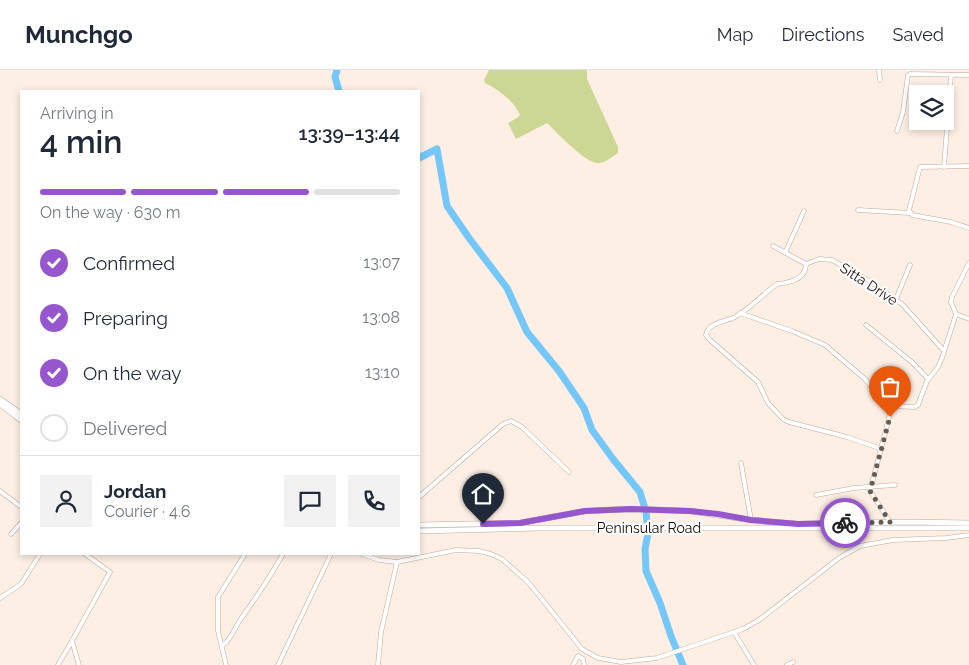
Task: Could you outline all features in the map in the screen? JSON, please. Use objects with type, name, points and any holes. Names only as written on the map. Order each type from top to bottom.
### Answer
[{"type":"main road","points":[[0,398],[20,413]]},
{"type":"main road","points":[[0,404],[20,419]]},
{"type":"main road","name":"Peninsular Road","points":[[420,525],[520,523],[585,511],[631,509],[718,514],[751,520],[798,524],[969,523]]},
{"type":"main road","name":"Peninsular Road","points":[[420,530],[755,527],[803,529],[969,528]]},
{"type":"street","points":[[879,70],[880,80]]},
{"type":"street","points":[[898,132],[903,112],[907,78],[910,74],[969,76]]},
{"type":"street","points":[[944,167],[951,75]]},
{"type":"street","points":[[910,213],[909,210],[920,166],[969,166]]},
{"type":"street","points":[[858,210],[910,213],[969,228]]},
{"type":"street","points":[[785,253],[804,211]]},
{"type":"street","points":[[773,246],[806,264],[803,273],[798,278],[785,284],[777,284],[734,317],[715,324],[707,331],[706,336],[758,382],[768,403],[783,419],[882,449]]},
{"type":"street","name":"Sitta Drive","points":[[806,264],[819,259],[832,260],[871,282],[896,299],[944,351]]},
{"type":"street","points":[[892,406],[916,407],[918,405],[928,379],[938,367],[944,351],[956,314],[951,302],[952,297],[969,264]]},
{"type":"street","points":[[896,299],[910,265]]},
{"type":"street","points":[[740,313],[825,345],[865,379],[873,389],[881,391],[892,406],[870,488],[890,522]]},
{"type":"street","points":[[956,314],[969,319]]},
{"type":"street","points":[[866,325],[913,363],[928,379]]},
{"type":"street","points":[[420,496],[504,424],[511,421],[522,426],[569,472]]},
{"type":"street","points":[[741,463],[751,520]]},
{"type":"street","points":[[816,495],[854,488],[896,485]]},
{"type":"street","points":[[0,491],[20,506]]},
{"type":"street","points":[[11,534],[20,524]]},
{"type":"street","points":[[365,555],[380,560],[398,562],[456,550],[479,551],[491,554],[502,560],[529,583],[582,649],[598,658],[612,661],[647,660],[670,655],[734,632],[759,620],[839,558],[860,546],[893,540],[969,535]]},
{"type":"street","points":[[0,598],[21,584],[39,555]]},
{"type":"street","points":[[58,665],[110,572],[86,555]]},
{"type":"street","points":[[226,665],[218,631],[218,597],[245,555]]},
{"type":"street","points":[[222,646],[265,587],[282,555]]},
{"type":"street","points":[[278,665],[331,555]]},
{"type":"street","points":[[378,665],[383,623],[398,562]]},
{"type":"street","points":[[734,632],[754,665]]},
{"type":"street","points":[[72,641],[79,665]]},
{"type":"street","points":[[573,665],[578,656],[584,661],[584,665]]},
{"type":"street","points":[[644,665],[647,660]]},
{"type":"street","points":[[787,665],[793,662]]},
{"type":"green space","points":[[489,70],[587,70],[587,79],[618,147],[618,153],[600,163],[594,163],[580,154],[547,123],[516,139],[508,123],[520,115],[506,96],[485,83],[484,80]]},
{"type":"waterway","points":[[337,70],[335,77],[339,90]]},
{"type":"waterway","points":[[420,158],[437,149],[447,206],[507,288],[527,332],[559,371],[584,408],[592,430],[640,492],[646,512],[648,533],[645,549],[646,571],[683,665]]},
{"type":"way so far","points":[[845,523],[890,522],[870,491],[870,486],[890,417]]},
{"type":"route","points":[[483,524],[520,523],[601,509],[690,511],[751,520],[798,524],[845,523]]}]
